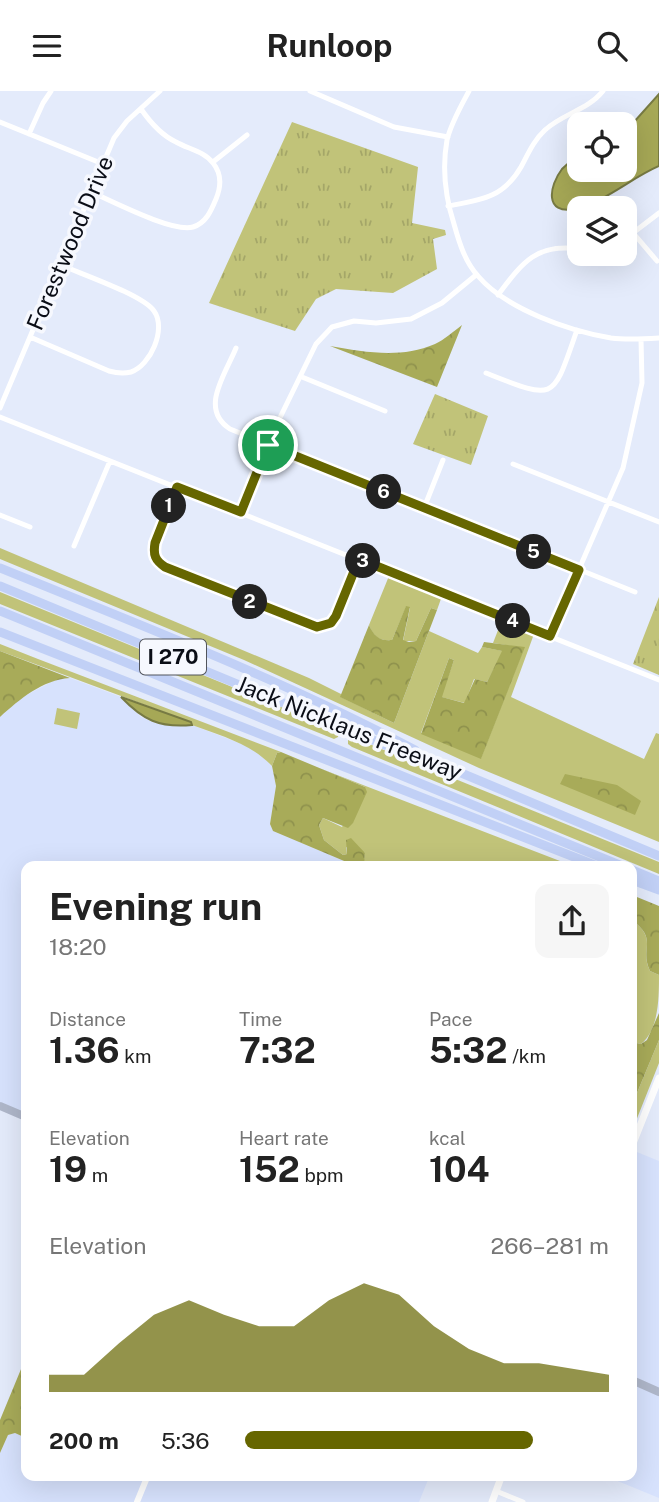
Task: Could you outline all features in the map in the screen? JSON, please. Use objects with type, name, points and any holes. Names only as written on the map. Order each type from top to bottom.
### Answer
[{"type":"highway","points":[[0,566],[261,676],[362,723],[435,761]]},
{"type":"highway","name":"Jack Nicklaus Freeway","points":[[0,586],[397,750],[435,761],[659,856]]},
{"type":"highway","name":"Jack Nicklaus Freeway","points":[[0,611],[610,861]]},
{"type":"highway","points":[[0,633],[584,861]]},
{"type":"highway","points":[[637,872],[659,881]]},
{"type":"highway","points":[[637,882],[659,890]]},
{"type":"main road","points":[[637,1133],[659,1078]]},
{"type":"main road","points":[[0,1106],[21,1115]]},
{"type":"main road","points":[[637,1382],[659,1392]]},
{"type":"main road","points":[[492,1502],[500,1481]]},
{"type":"street","points":[[29,134],[51,91]]},
{"type":"street","name":"Forestwood Drive","points":[[0,408],[114,138],[127,121],[160,91]]},
{"type":"street","points":[[310,91],[394,127],[448,137]]},
{"type":"street","points":[[469,91],[448,137],[444,169],[448,206],[462,249],[476,275],[498,295],[521,308],[577,330],[613,338],[659,338]]},
{"type":"street","points":[[448,206],[482,200],[497,194],[510,184],[543,131],[593,101],[603,91]]},
{"type":"street","points":[[91,193],[173,227],[183,229],[204,221],[220,188],[220,177],[213,162],[204,155],[174,142],[152,124],[141,109]]},
{"type":"street","points":[[0,122],[103,164]]},
{"type":"street","points":[[213,162],[247,135]]},
{"type":"street","points":[[637,232],[659,213]]},
{"type":"street","points":[[637,236],[657,261]]},
{"type":"street","points":[[498,295],[523,263],[542,250],[567,247]]},
{"type":"street","points":[[30,337],[109,371],[120,373],[140,367],[153,346],[159,321],[155,311],[142,300],[61,265]]},
{"type":"street","points":[[241,512],[268,445],[316,344],[332,327],[354,321],[376,323],[411,319],[442,303],[476,275]]},
{"type":"street","points":[[486,373],[532,391],[542,392],[552,388],[559,380],[577,330]]},
{"type":"street","points":[[550,636],[623,468],[642,383],[641,339]]},
{"type":"street","points":[[236,348],[215,398],[213,411],[219,422],[230,429],[635,592]]},
{"type":"street","points":[[302,377],[385,411]]},
{"type":"street","points":[[0,417],[659,680]]},
{"type":"street","points":[[424,508],[443,460]]},
{"type":"street","points":[[74,546],[110,461]]},
{"type":"street","points":[[513,464],[659,522]]},
{"type":"street","points":[[177,487],[155,543],[153,553],[157,562],[312,626],[323,627],[331,623],[336,616],[359,559]]},
{"type":"street","points":[[0,515],[30,527]]},
{"type":"street","points":[[137,1502],[146,1481]]},
{"type":"street","points":[[496,1491],[523,1502]]},
{"type":"shaded area","points":[[659,94],[659,166],[637,178],[637,119]]},
{"type":"shaded area","points":[[567,165],[567,182],[629,182],[605,196],[567,196],[565,210],[558,208],[552,198],[554,183]]},
{"type":"shaded area","points":[[70,678],[121,697],[141,717],[150,721],[168,725],[192,725],[247,746],[260,754],[272,766],[276,786],[270,824],[273,831],[344,861],[21,861],[21,1115],[0,1106],[0,717],[21,698],[57,679]]},
{"type":"shaded area","points":[[121,697],[191,722],[192,725],[170,725],[152,721]]},
{"type":"shaded area","points":[[637,1152],[659,1161],[659,1498],[618,1481],[637,1481]]},
{"type":"shaded area","points":[[15,1433],[21,1436],[21,1481],[428,1481],[419,1502],[0,1502],[0,1453],[8,1435]]},
{"type":"green space","points":[[292,122],[418,167],[412,223],[445,230],[446,235],[433,239],[437,269],[393,293],[336,289],[316,299],[295,331],[209,303]]},
{"type":"green space","points":[[462,325],[437,387],[330,346],[382,353],[422,349],[445,338]]},
{"type":"green space","points":[[435,394],[488,416],[471,465],[413,444]]},
{"type":"green space","points":[[0,548],[309,678],[394,723],[429,631],[478,653],[482,647],[503,651],[487,682],[474,679],[465,703],[441,697],[454,660],[449,658],[421,733],[481,758],[524,648],[493,643],[502,620],[534,634],[511,697],[644,759],[656,733],[659,734],[659,842],[479,768],[244,660],[0,559]]},
{"type":"green space","points":[[389,576],[442,596],[437,610],[431,608],[416,641],[403,641],[410,608],[406,607],[392,640],[378,637],[369,625]]},
{"type":"green space","points":[[0,592],[335,729],[339,733],[338,737],[334,739],[0,604]]},
{"type":"green space","points":[[659,597],[659,675],[633,664]]},
{"type":"green space","points":[[406,606],[410,607],[403,640],[409,642],[416,641],[431,608],[437,610],[394,723],[340,697],[369,625],[378,637],[392,640]]},
{"type":"green space","points":[[484,642],[525,647],[481,759],[421,734],[449,658],[454,660],[442,697],[464,703],[475,679],[487,682],[502,651],[482,647]]},
{"type":"green space","points":[[0,644],[281,752],[277,753],[272,766],[254,751],[235,741],[0,651]]},
{"type":"green space","points":[[0,651],[70,678],[41,686],[0,717]]},
{"type":"green space","points":[[57,708],[80,713],[77,729],[54,724]]},
{"type":"green space","points":[[352,737],[659,862],[659,874],[637,865],[637,861],[628,861],[352,747],[348,740]]},
{"type":"green space","points":[[281,752],[365,787],[367,792],[348,828],[323,818],[319,825],[324,840],[343,855],[347,854],[346,840],[351,838],[365,853],[364,861],[344,861],[273,831],[270,824],[276,786],[272,766],[277,753]]},
{"type":"green space","points":[[319,768],[560,861],[364,861],[365,853],[346,847],[347,854],[343,855],[324,840],[319,825],[323,818],[342,827],[365,787]]},
{"type":"green space","points":[[565,774],[617,785],[641,801],[635,815],[560,784]]},
{"type":"green space","points":[[637,897],[659,906],[659,975],[650,971],[646,956],[647,939],[637,924]]},
{"type":"green space","points":[[637,924],[647,939],[646,957],[650,971],[659,975],[655,1022],[641,1044],[637,1043]]},
{"type":"green space","points":[[659,1013],[659,1040],[637,1093],[637,1043],[647,1040]]},
{"type":"green space","points":[[659,1040],[659,1063],[637,1118],[637,1093]]},
{"type":"green space","points":[[21,1369],[21,1436],[15,1433],[8,1435],[0,1453],[0,1420]]},
{"type":"route","points":[[268,445],[579,570],[550,636],[359,559],[336,616],[331,623],[323,627],[312,626],[157,562],[153,553],[155,543],[177,487],[241,512],[268,445]]}]
